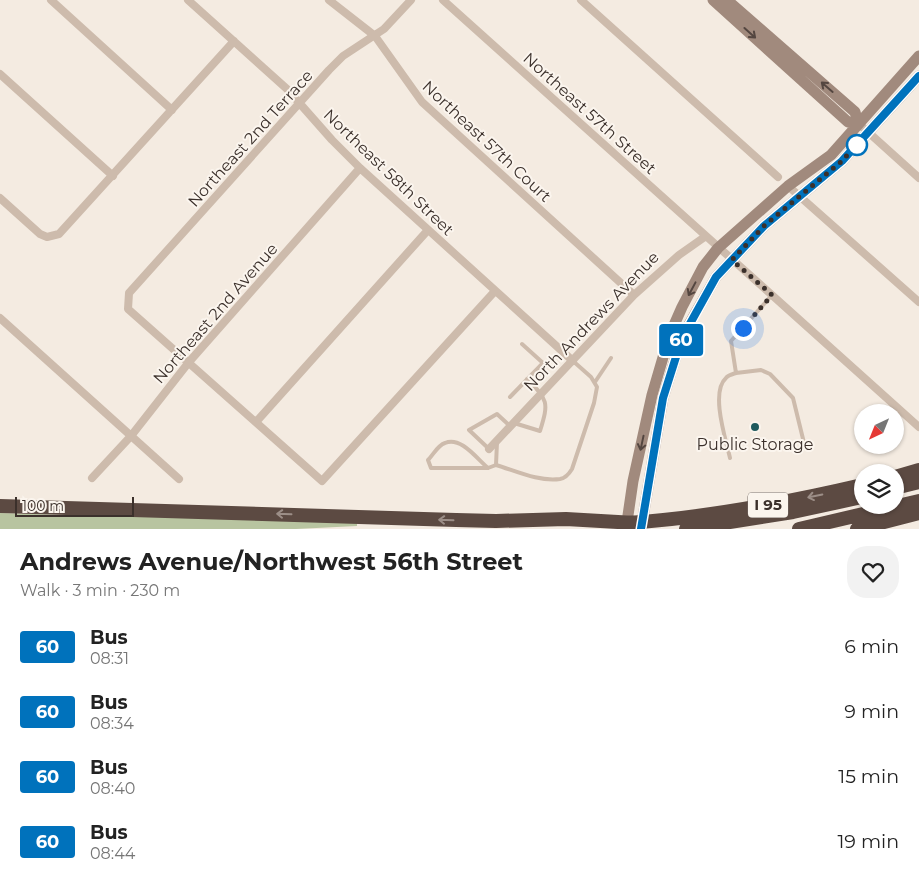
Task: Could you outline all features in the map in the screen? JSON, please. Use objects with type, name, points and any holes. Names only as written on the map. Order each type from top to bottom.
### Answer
[{"type":"highway","points":[[904,474],[919,470]]},
{"type":"highway","points":[[904,486],[919,482]]},
{"type":"highway","name":"I 95","points":[[529,529],[634,527],[759,506],[854,487]]},
{"type":"highway","points":[[686,529],[784,514],[854,499]]},
{"type":"highway","points":[[800,529],[919,501]]},
{"type":"highway","points":[[0,506],[496,521],[566,519],[634,527]]},
{"type":"highway","points":[[857,529],[919,513]]},
{"type":"main road","points":[[714,0],[848,122],[858,123]]},
{"type":"main road","points":[[727,0],[856,112],[858,123]]},
{"type":"main road","points":[[634,527],[633,482],[652,395],[671,332],[700,273],[718,248],[788,186],[831,155],[919,56]]},
{"type":"main road","points":[[634,527],[647,486],[663,398],[682,338],[716,277],[764,226],[842,161],[919,76]]},
{"type":"street","points":[[51,0],[172,110]]},
{"type":"street","name":"Northeast 58th Street","points":[[188,0],[300,103],[332,140],[360,168],[573,361]]},
{"type":"street","name":"Northeast 57th Court","points":[[329,0],[375,36],[422,102],[634,296]]},
{"type":"street","name":"Northeast 2nd Terrace","points":[[189,362],[128,309],[129,294],[343,56],[384,29],[411,0]]},
{"type":"street","name":"Northeast 57th Street","points":[[443,0],[919,427]]},
{"type":"street","points":[[581,0],[778,176]]},
{"type":"street","points":[[0,198],[40,234],[47,237],[54,236],[65,230],[234,41]]},
{"type":"street","points":[[0,74],[113,176]]},
{"type":"street","points":[[858,123],[919,178]]},
{"type":"street","name":"Northeast 2nd Avenue","points":[[92,478],[131,436],[189,362],[360,168]]},
{"type":"street","points":[[788,186],[919,302]]},
{"type":"street","points":[[256,422],[428,230]]},
{"type":"street","name":"North Andrews Avenue","points":[[489,449],[634,296],[679,255],[706,236]]},
{"type":"street","points":[[189,362],[322,481],[495,291]]},
{"type":"street","points":[[0,318],[179,479]]},
{"type":"lane","points":[[736,373],[732,341],[772,295]]},
{"type":"lane","points":[[510,397],[543,363],[522,344]]},
{"type":"lane","points":[[595,382],[611,358]]},
{"type":"lane","points":[[488,468],[465,447],[453,441],[443,443],[428,460],[430,468],[488,468],[496,465],[536,477],[561,479],[568,475],[572,469],[594,403],[597,387],[595,382],[573,361]]},
{"type":"lane","points":[[730,458],[719,401],[722,384],[726,377],[736,373],[761,370],[770,374],[793,398],[805,447]]},
{"type":"lane","points":[[489,449],[468,430],[498,414],[512,425],[540,430],[547,409],[542,394],[527,379]]},
{"type":"lane","points":[[496,465],[498,440]]},
{"type":"green space","points":[[0,513],[99,516],[179,515],[357,521],[357,526],[296,529],[0,529]]},
{"type":"bus line","name":"60","points":[[641,529],[663,398],[682,338],[716,277],[764,226],[842,161],[919,76]]},
{"type":"place","name":"Public Storage","points":[[755,427]]},
{"type":"route","points":[[743,328],[772,295],[732,260],[764,226],[842,161],[858,143],[857,145]]}]
